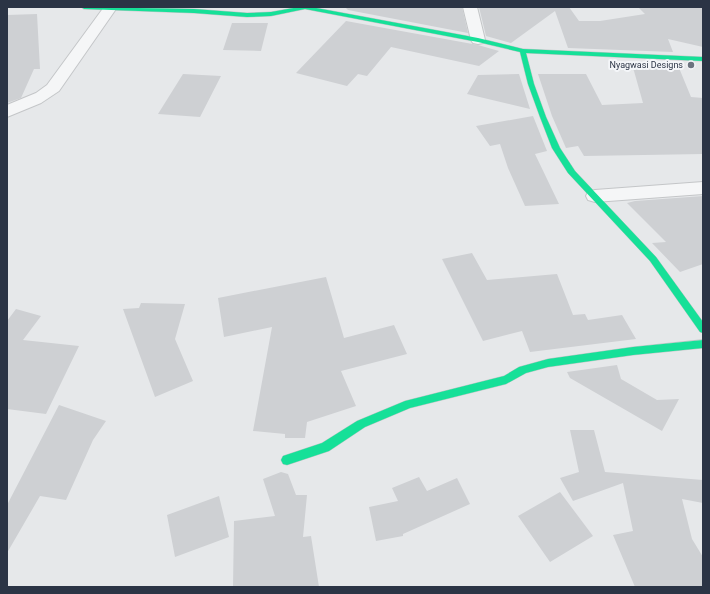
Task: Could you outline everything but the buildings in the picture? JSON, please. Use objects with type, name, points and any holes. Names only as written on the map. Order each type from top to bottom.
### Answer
[{"type":"street","points":[[84,7],[194,11],[247,15],[271,14],[303,7],[478,40],[523,51],[703,59]]},
{"type":"street","points":[[470,7],[478,40]]},
{"type":"street","points":[[7,112],[35,101],[54,88],[109,9]]},
{"type":"street","points":[[523,51],[531,84],[556,148],[572,172],[653,259],[703,329]]},
{"type":"street","points":[[595,196],[703,188]]},
{"type":"street","points":[[287,460],[325,447],[360,424],[409,404],[506,380],[523,370],[536,366],[633,351],[703,344]]},
{"type":"traffic: fast","points":[[84,7],[194,11],[247,15],[271,14],[304,8]]},
{"type":"traffic: fast","points":[[302,7],[478,40],[523,51],[703,59]]},
{"type":"traffic: fast","points":[[523,51],[531,84],[543,117],[556,148],[572,173],[653,259],[703,329]]},
{"type":"traffic: fast","points":[[287,460],[325,447],[361,424],[409,404],[506,380],[523,370],[548,363],[633,351],[703,344]]},
{"type":"place","name":"Nyagwasi Designs","points":[[691,65]]}]
